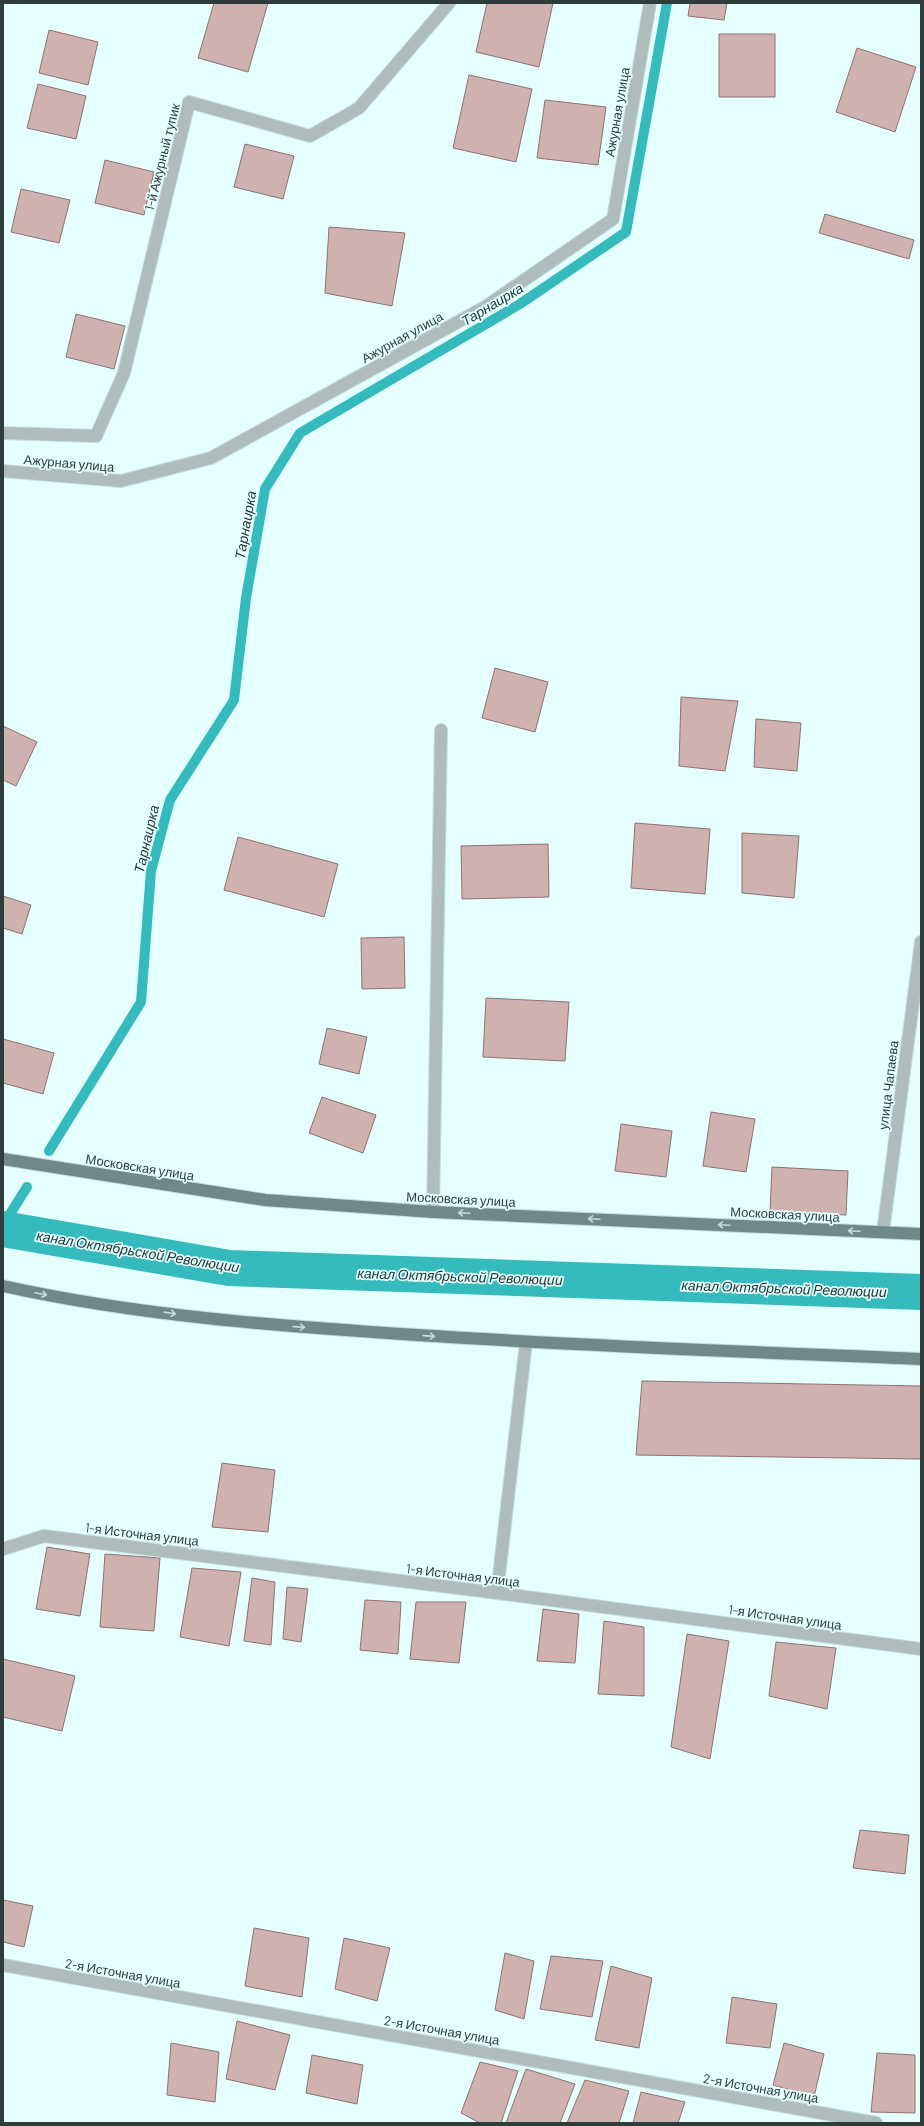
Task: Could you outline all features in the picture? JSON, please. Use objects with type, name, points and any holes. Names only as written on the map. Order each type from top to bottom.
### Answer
[{"type":"main road","name":"Московская улица","points":[[3,1159],[266,1200],[433,1212],[921,1234]]},
{"type":"main road","points":[[3,1286],[50,1296],[171,1314],[288,1327],[526,1342],[921,1359]]},
{"type":"street","name":"1-й Ажурный тупик","points":[[3,433],[96,436],[124,373],[189,102],[310,136],[359,108],[449,3]]},
{"type":"street","name":"Ажурная улица","points":[[3,471],[121,481],[211,458],[485,307],[613,219],[650,3]]},
{"type":"street","points":[[433,1212],[441,730]]},
{"type":"street","name":"улица Чапаева","points":[[883,1232],[921,942]]},
{"type":"street","points":[[497,1593],[526,1342]]},
{"type":"street","name":"1-я Источная улица","points":[[3,1549],[44,1536],[497,1593],[921,1649]]},
{"type":"street","name":"2-я Источная улица","points":[[3,1965],[876,2123]]},
{"type":"building","points":[[214,3],[268,3],[248,72],[198,58]]},
{"type":"building","points":[[487,3],[553,3],[539,67],[476,52]]},
{"type":"building","points":[[690,3],[727,3],[724,20],[688,16]]},
{"type":"building","points":[[49,30],[98,42],[88,85],[39,73]]},
{"type":"building","points":[[719,34],[775,34],[775,97],[719,97]]},
{"type":"building","points":[[857,48],[916,67],[895,132],[836,112]]},
{"type":"building","points":[[469,75],[532,89],[516,162],[453,148]]},
{"type":"building","points":[[38,84],[86,96],[76,139],[27,128]]},
{"type":"building","points":[[545,100],[606,107],[598,165],[537,158]]},
{"type":"building","points":[[245,144],[294,156],[283,199],[234,187]]},
{"type":"building","points":[[105,160],[154,172],[144,215],[95,203]]},
{"type":"building","points":[[21,189],[70,200],[59,243],[11,232]]},
{"type":"building","points":[[825,214],[914,240],[909,259],[819,233]]},
{"type":"building","points":[[329,227],[405,233],[392,306],[325,293]]},
{"type":"building","points":[[76,314],[125,326],[114,369],[66,357]]},
{"type":"building","points":[[495,668],[548,682],[535,732],[482,718]]},
{"type":"building","points":[[681,697],[738,701],[725,771],[679,766]]},
{"type":"building","points":[[756,719],[801,723],[797,771],[754,767]]},
{"type":"building","points":[[3,726],[37,742],[16,786],[3,780]]},
{"type":"building","points":[[635,823],[710,829],[705,894],[631,888]]},
{"type":"building","points":[[742,833],[799,836],[794,898],[742,893]]},
{"type":"building","points":[[238,837],[338,864],[324,917],[224,890]]},
{"type":"building","points":[[548,844],[549,897],[462,899],[461,846]]},
{"type":"building","points":[[3,896],[31,905],[22,934],[3,928]]},
{"type":"building","points":[[404,937],[405,988],[362,989],[361,938]]},
{"type":"building","points":[[486,998],[569,1002],[565,1061],[483,1057]]},
{"type":"building","points":[[327,1028],[367,1037],[359,1074],[319,1064]]},
{"type":"building","points":[[3,1039],[54,1053],[43,1094],[3,1083]]},
{"type":"building","points":[[322,1097],[376,1115],[363,1153],[309,1133]]},
{"type":"building","points":[[711,1112],[755,1119],[746,1172],[703,1166]]},
{"type":"building","points":[[621,1124],[672,1131],[666,1177],[615,1171]]},
{"type":"building","points":[[772,1167],[848,1171],[846,1215],[770,1212]]},
{"type":"building","points":[[642,1381],[921,1386],[921,1459],[636,1455]]},
{"type":"building","points":[[222,1463],[275,1470],[268,1532],[212,1527]]},
{"type":"building","points":[[47,1547],[90,1554],[80,1616],[36,1609]]},
{"type":"building","points":[[105,1554],[160,1558],[154,1631],[100,1627]]},
{"type":"building","points":[[192,1568],[241,1572],[229,1646],[180,1637]]},
{"type":"building","points":[[252,1578],[275,1582],[271,1645],[244,1641]]},
{"type":"building","points":[[287,1587],[308,1589],[301,1642],[283,1639]]},
{"type":"building","points":[[365,1600],[401,1602],[398,1654],[360,1650]]},
{"type":"building","points":[[416,1602],[466,1602],[459,1663],[410,1659]]},
{"type":"building","points":[[543,1609],[579,1614],[575,1663],[537,1661]]},
{"type":"building","points":[[604,1621],[644,1627],[644,1696],[598,1694]]},
{"type":"building","points":[[687,1634],[729,1641],[710,1759],[671,1747]]},
{"type":"building","points":[[776,1642],[836,1648],[827,1709],[769,1696]]},
{"type":"building","points":[[3,1659],[75,1676],[62,1731],[3,1717]]},
{"type":"building","points":[[860,1830],[909,1835],[905,1874],[853,1868]]},
{"type":"building","points":[[3,1900],[33,1906],[24,1947],[3,1942]]},
{"type":"building","points":[[254,1928],[309,1938],[302,1997],[245,1986]]},
{"type":"building","points":[[344,1938],[390,1948],[377,2001],[335,1989]]},
{"type":"building","points":[[505,1953],[534,1961],[524,2019],[495,2010]]},
{"type":"building","points":[[551,1956],[603,1961],[592,2017],[540,2009]]},
{"type":"building","points":[[611,1966],[652,1978],[639,2048],[595,2040]]},
{"type":"building","points":[[732,1997],[777,2004],[770,2048],[726,2043]]},
{"type":"building","points":[[237,2021],[290,2035],[275,2090],[226,2079]]},
{"type":"building","points":[[171,2043],[219,2052],[215,2102],[167,2095]]},
{"type":"building","points":[[784,2043],[824,2054],[814,2097],[773,2085]]},
{"type":"building","points":[[877,2053],[915,2055],[915,2113],[871,2112]]},
{"type":"building","points":[[312,2055],[363,2065],[357,2104],[306,2093]]},
{"type":"building","points":[[480,2062],[518,2071],[501,2123],[480,2123],[461,2113]]},
{"type":"building","points":[[526,2069],[575,2084],[560,2123],[506,2123]]},
{"type":"building","points":[[585,2080],[629,2091],[619,2123],[567,2123]]},
{"type":"building","points":[[641,2092],[685,2102],[678,2123],[633,2123]]},
{"type":"waterway","name":"Тарнаирка","points":[[49,1151],[141,1002],[151,871],[170,800],[234,700],[246,598],[265,489],[300,433],[520,304],[626,232],[667,3]]},
{"type":"waterway","name":"Тарнаирка","points":[[3,1225],[27,1187]]},
{"type":"waterway","name":"канал Октябрьской Революции","points":[[3,1229],[229,1268],[921,1292]]}]
